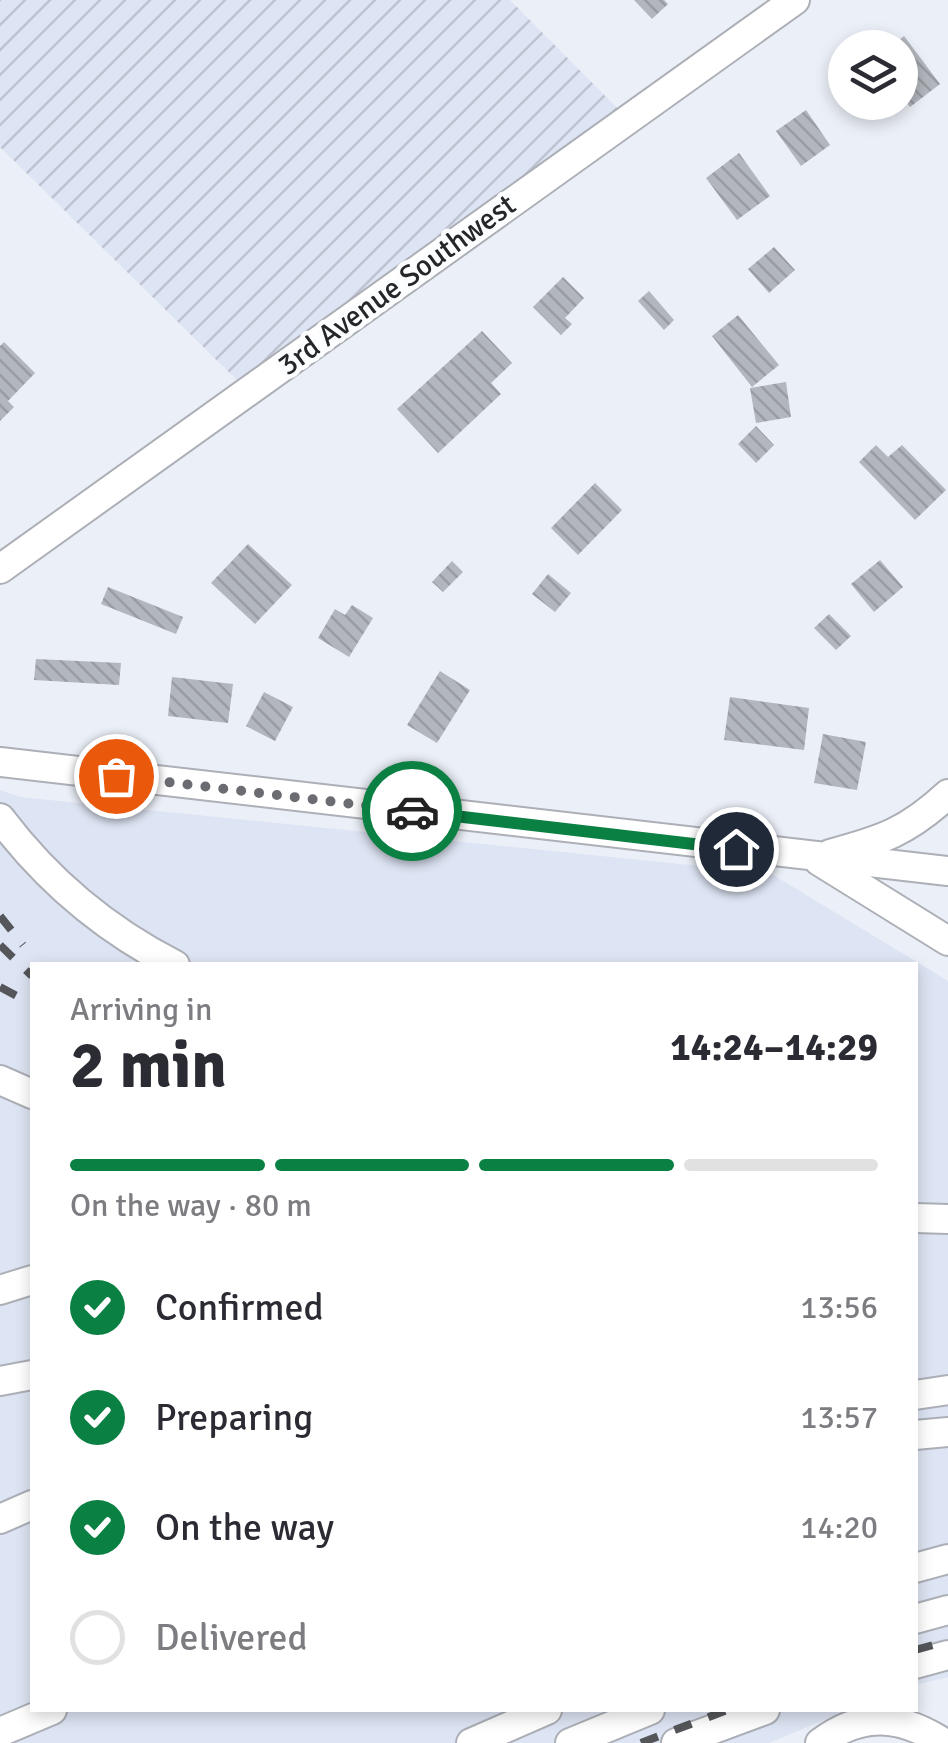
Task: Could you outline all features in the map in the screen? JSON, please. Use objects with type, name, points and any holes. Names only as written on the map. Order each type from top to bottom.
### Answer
[{"type":"street","name":"3rd Avenue Southwest","points":[[0,570],[795,0]]},
{"type":"street","points":[[0,762],[948,871]]},
{"type":"street","points":[[814,858],[888,838],[929,812],[948,794]]},
{"type":"street","points":[[0,818],[63,889],[114,928],[170,962]]},
{"type":"street","points":[[814,858],[948,941]]},
{"type":"street","points":[[0,1080],[30,1093]]},
{"type":"street","points":[[918,1218],[948,1219]]},
{"type":"street","points":[[0,1290],[30,1281]]},
{"type":"street","points":[[0,1381],[30,1374]]},
{"type":"street","points":[[918,1394],[948,1390]]},
{"type":"street","points":[[918,1436],[948,1432]]},
{"type":"street","points":[[0,1519],[30,1506]]},
{"type":"street","points":[[918,1567],[948,1558]]},
{"type":"street","points":[[918,1619],[948,1610]]},
{"type":"street","points":[[918,1663],[948,1655]]},
{"type":"street","points":[[0,1732],[47,1712]]},
{"type":"street","points":[[471,1743],[543,1712]]},
{"type":"street","points":[[570,1743],[645,1712]]},
{"type":"street","points":[[676,1743],[760,1712]]},
{"type":"street","points":[[820,1743],[840,1728],[884,1718],[920,1728],[944,1743]]},
{"type":"shaded area","points":[[0,0],[510,0],[628,119],[248,391],[0,147]]},
{"type":"shaded area","points":[[0,790],[20,797],[770,873],[917,962],[30,962],[30,1712],[843,1712],[769,1743],[0,1743]]},
{"type":"shaded area","points":[[918,963],[948,981],[948,1677],[918,1684]]},
{"type":"building","points":[[634,0],[664,0],[668,4],[652,19]]},
{"type":"building","points":[[918,55],[940,84],[918,101]]},
{"type":"building","points":[[806,110],[830,145],[801,166],[776,131]]},
{"type":"building","points":[[739,153],[770,196],[737,220],[706,178]]},
{"type":"building","points":[[774,247],[795,270],[769,293],[748,269]]},
{"type":"building","points":[[563,277],[584,298],[565,318],[572,324],[561,335],[533,307]]},
{"type":"building","points":[[649,291],[674,320],[664,330],[638,301]]},
{"type":"building","points":[[738,315],[779,365],[752,387],[712,336]]},
{"type":"building","points":[[482,331],[512,363],[491,383],[501,394],[438,453],[397,409]]},
{"type":"building","points":[[4,342],[35,373],[8,401],[14,407],[0,421],[0,346]]},
{"type":"building","points":[[786,382],[791,417],[756,423],[750,388]]},
{"type":"building","points":[[756,426],[774,445],[756,463],[738,444]]},
{"type":"building","points":[[876,445],[888,457],[902,445],[946,490],[915,520],[859,462]]},
{"type":"building","points":[[595,483],[622,510],[578,555],[551,528]]},
{"type":"building","points":[[248,544],[292,585],[255,624],[211,583]]},
{"type":"building","points":[[880,560],[903,587],[874,612],[851,584]]},
{"type":"building","points":[[452,561],[463,572],[443,592],[432,582]]},
{"type":"building","points":[[548,574],[571,593],[555,612],[532,594]]},
{"type":"building","points":[[108,587],[183,617],[176,634],[101,604]]},
{"type":"building","points":[[352,605],[373,618],[349,657],[318,638],[335,609],[345,615]]},
{"type":"building","points":[[829,614],[851,636],[836,650],[814,628]]},
{"type":"building","points":[[36,659],[121,663],[119,685],[34,680]]},
{"type":"building","points":[[440,671],[470,690],[437,743],[407,725]]},
{"type":"building","points":[[172,677],[233,684],[228,723],[168,716]]},
{"type":"building","points":[[264,692],[293,707],[275,741],[246,726]]},
{"type":"building","points":[[730,697],[809,708],[804,750],[724,740]]},
{"type":"building","points":[[823,734],[866,742],[857,790],[814,783]]},
{"type":"railway","points":[[0,916],[23,945]]},
{"type":"railway","points":[[0,945],[30,974]]},
{"type":"railway","points":[[0,987],[30,1003]]},
{"type":"railway","points":[[918,1649],[948,1641]]},
{"type":"railway","points":[[641,1743],[722,1712]]},
{"type":"way so far","points":[[116,776],[412,811]]},
{"type":"route","points":[[412,811],[736,849]]}]
